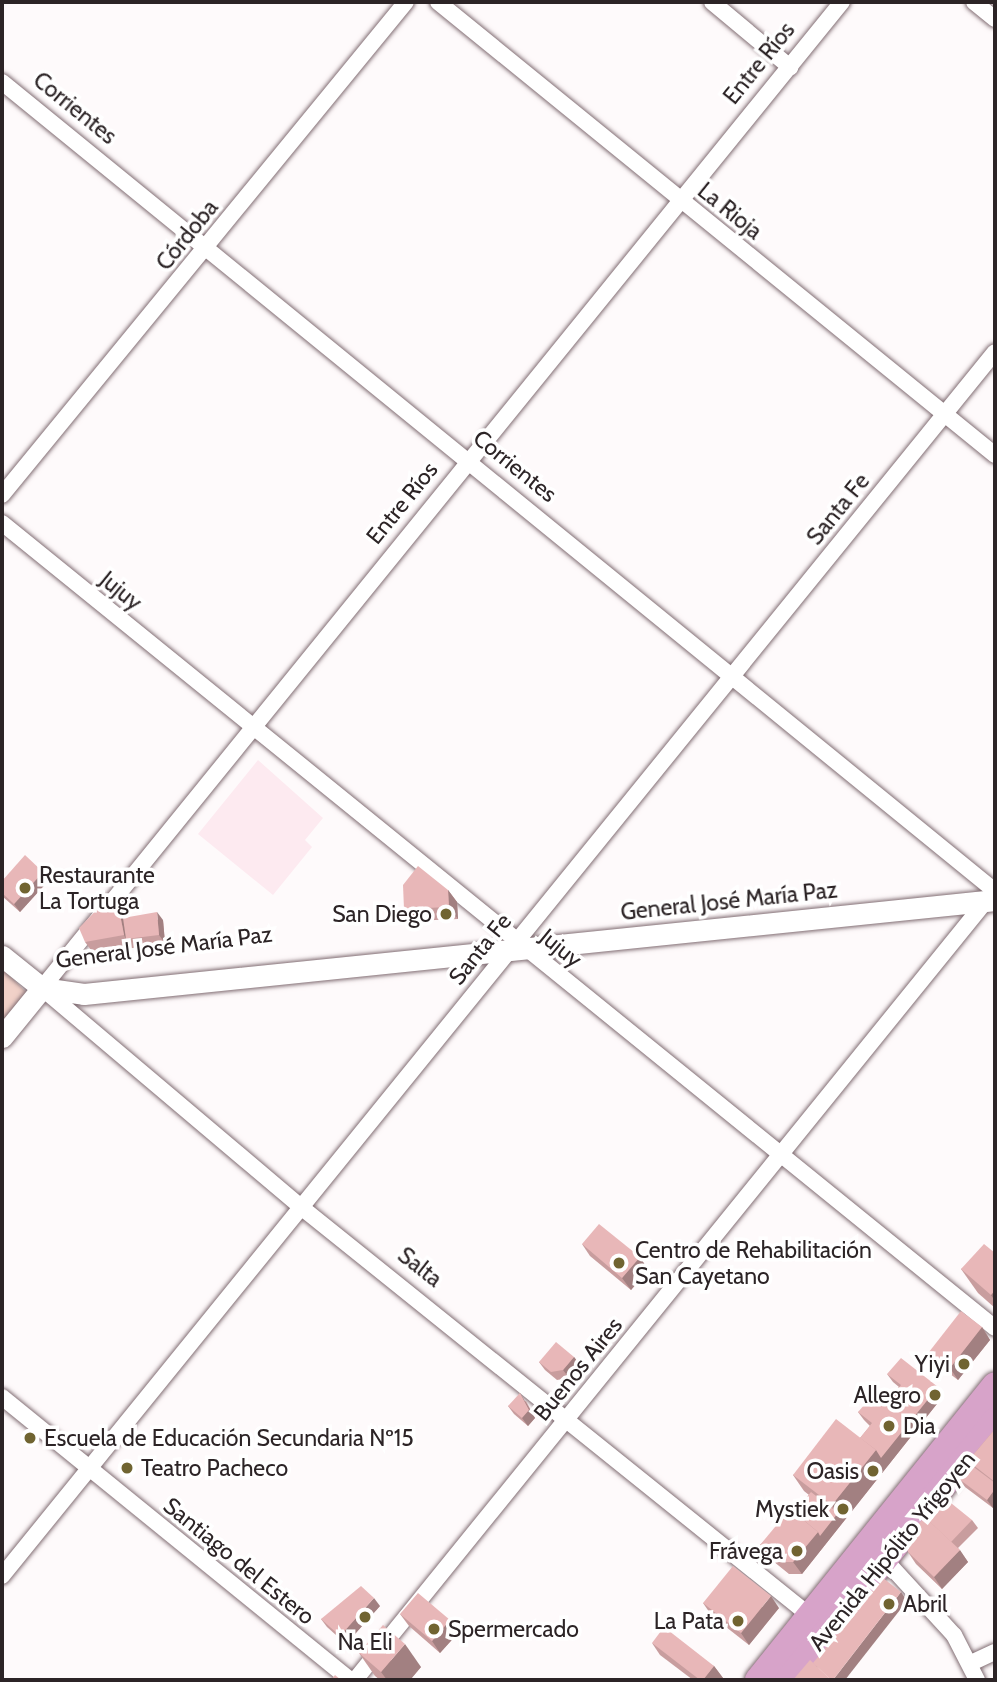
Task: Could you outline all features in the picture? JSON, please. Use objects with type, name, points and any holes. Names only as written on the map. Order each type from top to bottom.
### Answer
[{"type":"main road","name":"Avenida Hipólito Yrigoyen","points":[[758,1680],[995,1385]]},
{"type":"main road","name":"Avenida Hipólito Yrigoyen","points":[[788,1680],[995,1421]]},
{"type":"street","name":"Córdoba","points":[[2,495],[406,2]]},
{"type":"street","name":"La Rioja","points":[[438,2],[995,455]]},
{"type":"street","points":[[712,2],[790,67]]},
{"type":"street","name":"Entre Ríos","points":[[2,1037],[842,2]]},
{"type":"street","points":[[974,2],[995,19]]},
{"type":"street","name":"Corrientes","points":[[2,82],[731,674],[994,894]]},
{"type":"street","name":"Santa Fe","points":[[2,1576],[731,674],[995,352]]},
{"type":"street","name":"Jujuy","points":[[2,523],[995,1328]]},
{"type":"street","name":"General José María Paz","points":[[43,988],[994,894]]},
{"type":"street","name":"Buenos Aires","points":[[352,1680],[994,894]]},
{"type":"street","name":"Salta","points":[[2,956],[301,1207],[568,1418],[810,1615]]},
{"type":"street","name":"Santiago del Estero","points":[[2,1397],[352,1680]]},
{"type":"street","points":[[885,1560],[936,1611],[971,1663],[977,1680]]},
{"type":"street","points":[[971,1663],[995,1652]]},
{"type":"shaded area","points":[[258,760],[323,818],[305,840],[312,847],[273,895],[198,834]]},
{"type":"shaded area","points":[[2,968],[26,992],[2,1026]]},
{"type":"building","points":[[25,855],[43,872],[14,904],[2,893],[2,881]]},
{"type":"building","points":[[418,866],[448,890],[449,907],[404,909],[403,885]]},
{"type":"building","points":[[106,900],[120,914],[124,935],[85,942],[79,928]]},
{"type":"building","points":[[157,912],[159,935],[126,939],[123,918]]},
{"type":"building","name":"Centro de Rehabilitación San Cayetano","points":[[599,1224],[640,1257],[622,1278],[582,1244]]},
{"type":"building","points":[[984,1244],[995,1253],[995,1290],[991,1295],[961,1269]]},
{"type":"building","points":[[961,1311],[982,1327],[950,1368],[929,1352]]},
{"type":"building","points":[[556,1342],[574,1357],[563,1370],[551,1372],[539,1362]]},
{"type":"building","points":[[901,1358],[938,1387],[881,1458],[876,1450],[860,1438],[872,1423],[858,1412],[873,1395],[885,1404],[901,1385],[887,1374]]},
{"type":"building","points":[[520,1393],[529,1410],[522,1418],[508,1406]]},
{"type":"building","points":[[836,1419],[876,1450],[832,1505],[793,1475]]},
{"type":"building","points":[[995,1429],[995,1482],[968,1461]]},
{"type":"building","points":[[971,1465],[995,1483],[995,1489],[987,1500],[959,1479]]},
{"type":"building","points":[[811,1492],[838,1513],[820,1536],[794,1512]]},
{"type":"building","points":[[946,1499],[972,1520],[951,1542],[929,1521]]},
{"type":"building","points":[[790,1509],[818,1532],[793,1562],[780,1562],[760,1545]]},
{"type":"building","points":[[925,1517],[960,1550],[934,1577],[908,1552],[905,1538]]},
{"type":"building","points":[[733,1566],[771,1596],[741,1633],[703,1603]]},
{"type":"building","points":[[883,1578],[901,1592],[831,1680],[813,1663]]},
{"type":"building","points":[[361,1586],[374,1598],[340,1636],[321,1619]]},
{"type":"building","points":[[418,1593],[450,1620],[432,1641],[400,1614]]},
{"type":"building","points":[[383,1625],[405,1644],[381,1672],[359,1653]]},
{"type":"building","points":[[664,1627],[714,1666],[703,1680],[652,1643]]},
{"type":"building","points":[[810,1660],[829,1678],[793,1680]]},
{"type":"place","name":"Restaurante La Tortuga","points":[[25,888]]},
{"type":"place","name":"San Diego","points":[[446,914]]},
{"type":"place","name":"Centro de Rehabilitación San Cayetano","points":[[619,1263]]},
{"type":"place","name":"Yiyi","points":[[964,1364]]},
{"type":"place","name":"Allegro","points":[[935,1395]]},
{"type":"place","name":"Dia","points":[[889,1426]]},
{"type":"place","name":"Escuela de Educación Secundaria Nº15","points":[[30,1438]]},
{"type":"place","name":"Teatro Pacheco","points":[[127,1468]]},
{"type":"place","name":"Oasis","points":[[873,1471]]},
{"type":"place","name":"Mystiek","points":[[843,1509]]},
{"type":"place","name":"Frávega","points":[[797,1551]]},
{"type":"place","name":"Abril","points":[[889,1604]]},
{"type":"place","name":"Na Eli","points":[[365,1617]]},
{"type":"place","name":"La Pata","points":[[738,1621]]},
{"type":"place","name":"Spermercado","points":[[434,1629]]}]
